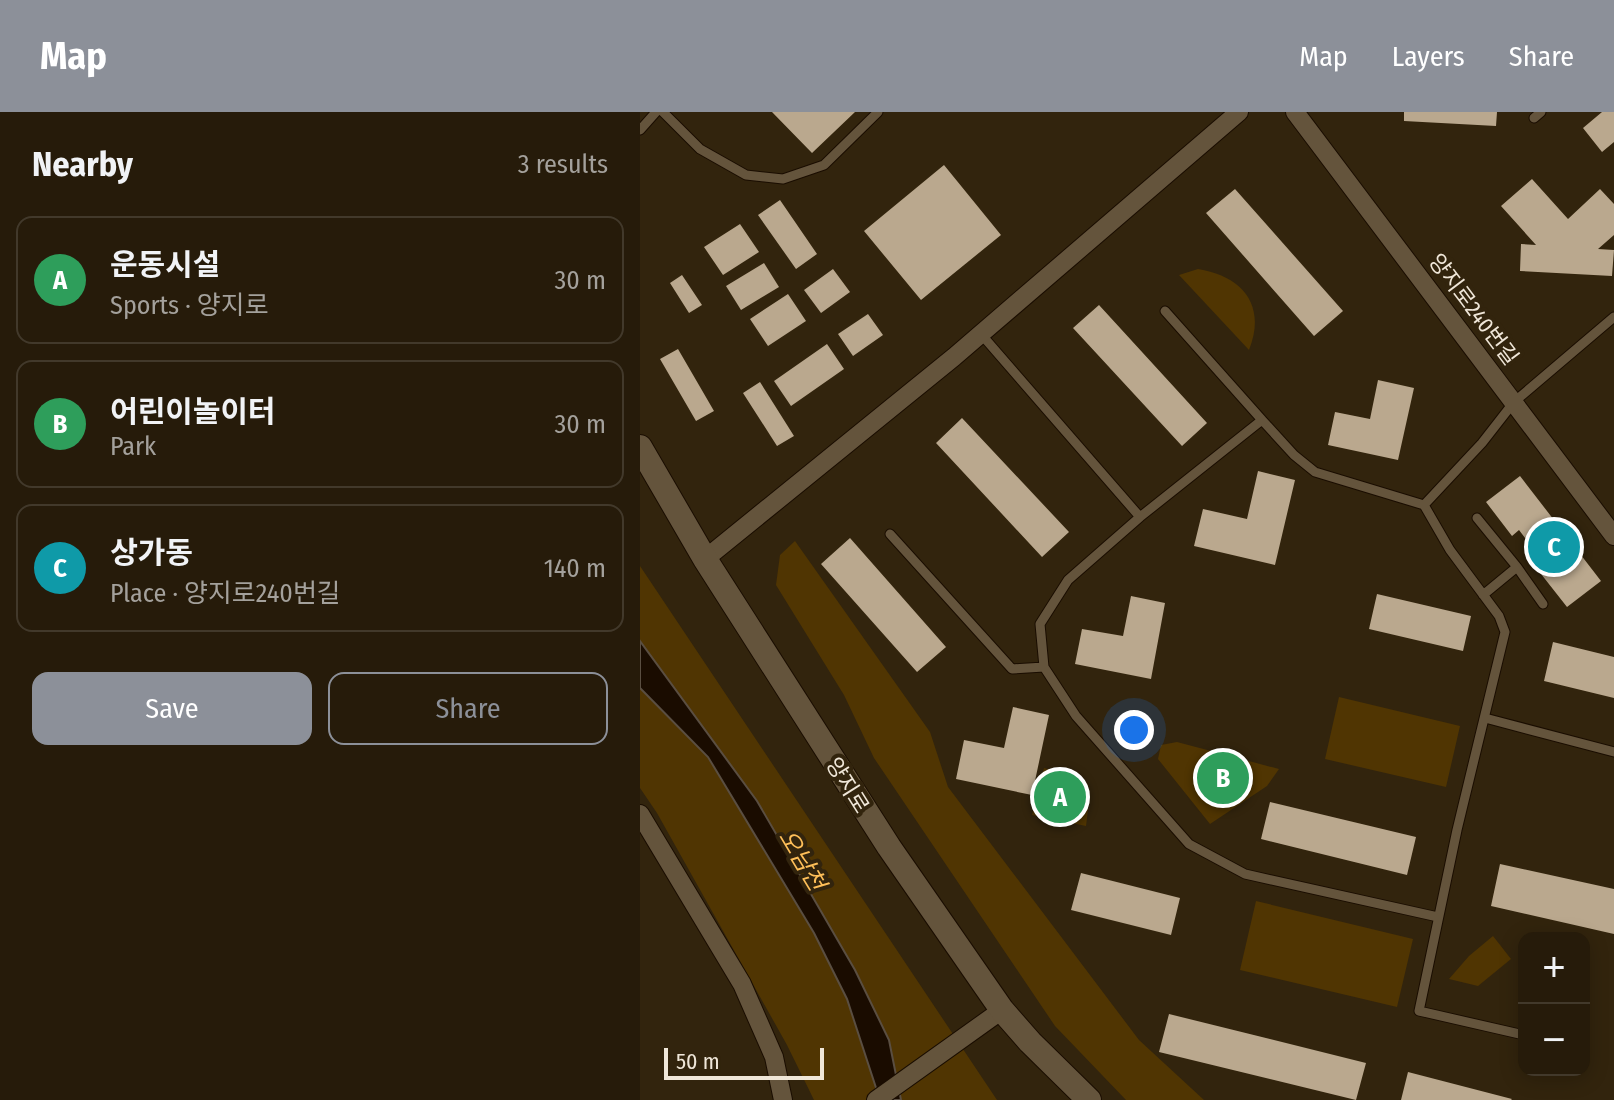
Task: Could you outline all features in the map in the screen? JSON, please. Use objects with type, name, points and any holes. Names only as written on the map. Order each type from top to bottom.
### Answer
[{"type":"street","points":[[705,559],[981,334],[1239,112]]},
{"type":"street","name":"양지로240번길","points":[[1295,112],[1614,536]]},
{"type":"street","name":"양지로","points":[[643,463],[871,821],[1002,1010],[1089,1100]]},
{"type":"street","points":[[640,814],[742,984],[774,1057],[783,1100]]},
{"type":"street","points":[[876,1100],[1002,1010]]},
{"type":"lane","points":[[640,130],[656,112]]},
{"type":"lane","points":[[663,112],[700,149],[746,175],[783,179],[824,165],[878,112]]},
{"type":"lane","points":[[1165,311],[1294,455],[1315,472],[1424,505],[1450,550],[1499,616],[1505,632],[1419,1011],[1518,1034]]},
{"type":"lane","points":[[1424,505],[1482,443],[1514,402],[1614,317]]},
{"type":"lane","points":[[981,334],[1140,517]]},
{"type":"lane","points":[[1262,420],[1140,517],[1068,580],[1040,624],[1044,667],[1076,716],[1189,844],[1245,874],[1438,917]]},
{"type":"lane","points":[[1477,518],[1543,604]]},
{"type":"lane","points":[[890,534],[1012,669],[1044,667]]},
{"type":"lane","points":[[1483,595],[1517,567]]},
{"type":"lane","points":[[1485,718],[1614,752]]},
{"type":"shaded area","points":[[1198,269],[1227,278],[1247,295],[1255,319],[1249,350],[1179,275]]},
{"type":"shaded area","points":[[795,541],[930,732],[948,787],[1139,1040],[1204,1100],[1126,1100],[1055,1026],[874,758],[844,695],[776,585],[780,555]]},
{"type":"shaded area","points":[[640,566],[997,1100],[814,1100],[787,1045],[640,788]]},
{"type":"shaded area","name":"오남천","points":[[640,641],[757,801],[855,970],[889,1040],[901,1100],[880,1100],[847,999],[814,933],[708,757],[640,688]]},
{"type":"shaded area","points":[[1339,697],[1460,726],[1446,787],[1325,759]]},
{"type":"shaded area","points":[[1177,742],[1279,769],[1267,786],[1210,824],[1158,759],[1161,745]]},
{"type":"shaded area","points":[[1044,768],[1059,772],[1069,791],[1085,800],[1088,810],[1086,826],[1032,815]]},
{"type":"shaded area","points":[[1256,901],[1413,939],[1397,1007],[1240,970]]},
{"type":"shaded area","points":[[1493,936],[1511,959],[1478,986],[1449,979],[1469,956]]},
{"type":"building","points":[[772,112],[855,112],[812,153]]},
{"type":"building","points":[[1404,112],[1497,112],[1496,126],[1404,121]]},
{"type":"building","points":[[1602,112],[1614,112],[1614,142],[1602,152],[1583,128]]},
{"type":"building","points":[[944,165],[1001,235],[921,300],[864,231]]},
{"type":"building","points":[[1532,179],[1568,219],[1600,189],[1614,204],[1614,235],[1598,249],[1614,250],[1612,276],[1520,271],[1521,244],[1536,245],[1501,206]]},
{"type":"building","points":[[1235,189],[1343,311],[1314,336],[1206,213]]},
{"type":"building","points":[[780,200],[817,254],[796,269],[758,215]]},
{"type":"building","points":[[740,224],[759,252],[723,275],[704,247]]},
{"type":"building","points":[[764,263],[779,287],[741,310],[726,286]]},
{"type":"building","points":[[833,269],[850,292],[821,313],[804,290]]},
{"type":"building","points":[[682,275],[702,305],[689,313],[670,283]]},
{"type":"building","points":[[788,294],[806,321],[768,346],[750,319]]},
{"type":"building","points":[[1099,305],[1207,423],[1182,446],[1073,328]]},
{"type":"building","points":[[868,314],[883,335],[853,356],[838,334]]},
{"type":"building","points":[[827,344],[844,369],[791,406],[774,381]]},
{"type":"building","points":[[678,349],[714,411],[696,421],[660,359]]},
{"type":"building","points":[[1378,380],[1414,388],[1398,460],[1328,445],[1335,412],[1370,419]]},
{"type":"building","points":[[760,382],[794,436],[777,446],[743,393]]},
{"type":"building","points":[[962,418],[1069,532],[1042,557],[936,443]]},
{"type":"building","points":[[1258,471],[1295,480],[1275,565],[1194,546],[1203,509],[1247,519]]},
{"type":"building","points":[[1520,476],[1601,581],[1567,607],[1534,565],[1541,559],[1519,530],[1512,536],[1486,502]]},
{"type":"building","points":[[850,538],[946,647],[917,672],[821,564]]},
{"type":"building","points":[[1377,594],[1471,616],[1463,651],[1369,629]]},
{"type":"building","points":[[1131,596],[1165,603],[1151,679],[1075,664],[1082,629],[1123,636]]},
{"type":"building","points":[[1553,642],[1614,657],[1614,698],[1544,681]]},
{"type":"building","points":[[1013,707],[1049,715],[1032,795],[956,779],[964,740],[1004,748]]},
{"type":"building","points":[[1270,802],[1416,837],[1407,875],[1261,839]]},
{"type":"building","points":[[1500,864],[1614,889],[1614,934],[1491,906]]},
{"type":"building","points":[[1081,873],[1180,898],[1171,935],[1071,910]]},
{"type":"building","points":[[1169,1014],[1366,1063],[1356,1100],[1159,1052]]},
{"type":"building","points":[[1408,1072],[1512,1099],[1401,1100]]},
{"type":"place","name":"상가동","points":[[1554,547]]},
{"type":"place","name":"어린이놀이터","points":[[1223,778]]},
{"type":"place","name":"운동시설","points":[[1060,797]]}]
